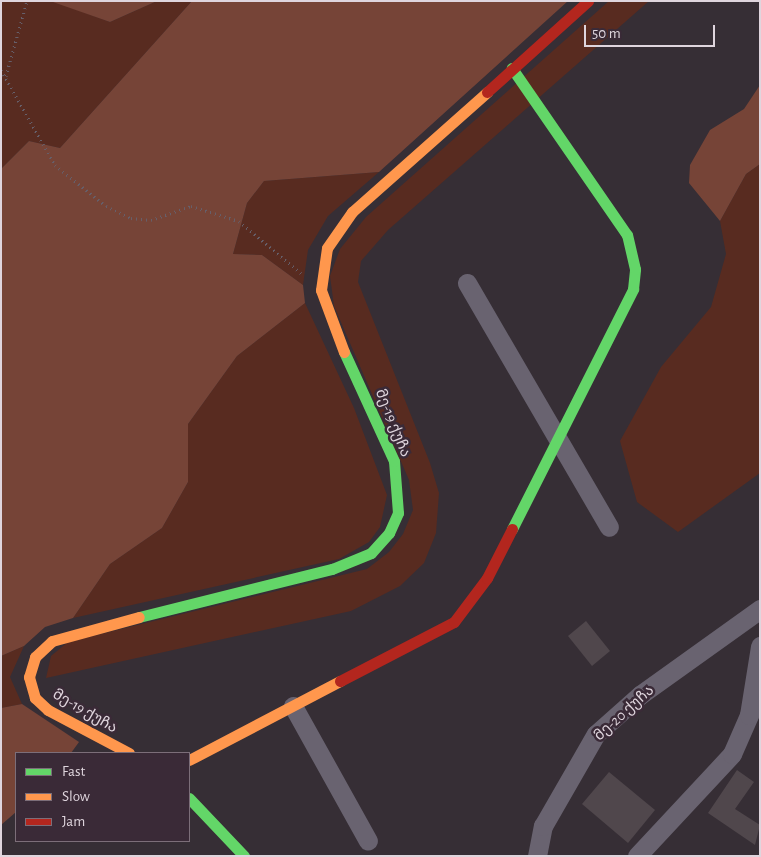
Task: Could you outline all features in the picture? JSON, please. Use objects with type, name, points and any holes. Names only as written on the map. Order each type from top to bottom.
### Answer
[{"type":"street","name":"მე-19 ქუჩა","points":[[127,752],[48,710],[35,698],[29,677],[35,657],[52,642],[332,569],[371,553],[389,533],[398,513],[394,461],[325,309],[321,290],[327,248],[352,212],[588,1]]},
{"type":"street","points":[[190,759],[454,622],[487,578],[633,289],[635,269],[627,235],[512,68]]},
{"type":"street","points":[[467,283],[609,527]]},
{"type":"street","name":"მე-20 ქუჩა","points":[[537,856],[542,826],[596,734],[640,695],[760,609]]},
{"type":"street","points":[[636,856],[732,754],[749,715],[760,646]]},
{"type":"street","points":[[292,706],[368,841]]},
{"type":"street","points":[[190,799],[244,856]]},
{"type":"path","points":[[6,76],[26,1]]},
{"type":"path","points":[[1,70],[55,165],[106,206],[131,218],[151,220],[191,206],[239,221],[321,290]]},
{"type":"shaded area","points":[[1,1],[53,1],[110,22],[157,1],[192,1],[60,148],[29,141],[1,169]]},
{"type":"shaded area","points":[[53,1],[157,1],[110,22],[53,2]]},
{"type":"shaded area","points":[[192,1],[568,1],[379,172],[264,181],[247,203],[233,254],[262,255],[303,285],[305,303],[237,356],[188,424],[188,482],[162,528],[110,564],[73,618],[45,627],[24,646],[1,656],[1,169],[29,141],[60,148]]},
{"type":"shaded area","points":[[609,1],[649,1],[388,230],[361,261],[358,282],[430,463],[439,493],[436,533],[424,563],[400,586],[351,611],[46,678],[51,656],[68,642],[367,569],[389,552],[403,534],[413,510],[409,480],[334,306],[330,276],[340,249],[366,217]]},
{"type":"shaded area","points":[[760,85],[760,164],[746,174],[720,221],[689,183],[690,165],[710,130],[744,109]]},
{"type":"shaded area","points":[[760,164],[760,473],[678,532],[637,502],[620,441],[661,367],[711,307],[726,254],[720,221],[746,174]]},
{"type":"shaded area","points":[[379,172],[328,216],[308,250],[303,285],[262,255],[233,254],[247,203],[264,181]]},
{"type":"shaded area","points":[[305,303],[354,408],[387,495],[380,527],[369,542],[339,559],[73,618],[110,564],[162,528],[188,482],[188,424],[237,356]]},
{"type":"shaded area","points":[[24,646],[10,677],[22,704],[1,708],[1,656]]},
{"type":"shaded area","points":[[22,704],[79,742],[72,752],[15,752],[15,813],[1,825],[1,708]]},
{"type":"building","points":[[586,621],[610,651],[592,666],[568,636]]},
{"type":"building","points":[[737,770],[754,782],[735,809],[760,825],[755,845],[708,813]]},
{"type":"building","points":[[609,772],[655,810],[628,843],[582,804]]},
{"type":"traffic: fast","points":[[512,68],[627,235],[635,269],[633,289],[512,529]]},
{"type":"traffic: fast","points":[[139,617],[332,569],[371,553],[389,533],[398,513],[394,461],[344,352]]},
{"type":"traffic: fast","points":[[190,799],[244,856]]},
{"type":"traffic: slow","points":[[344,352],[321,290],[327,248],[352,212],[487,92]]},
{"type":"traffic: slow","points":[[127,752],[48,710],[35,698],[29,677],[35,657],[52,641],[139,617]]},
{"type":"traffic: slow","points":[[190,759],[340,681]]},
{"type":"traffic: jam","points":[[487,92],[588,1]]},
{"type":"traffic: jam","points":[[340,681],[454,622],[487,578],[512,529]]}]
